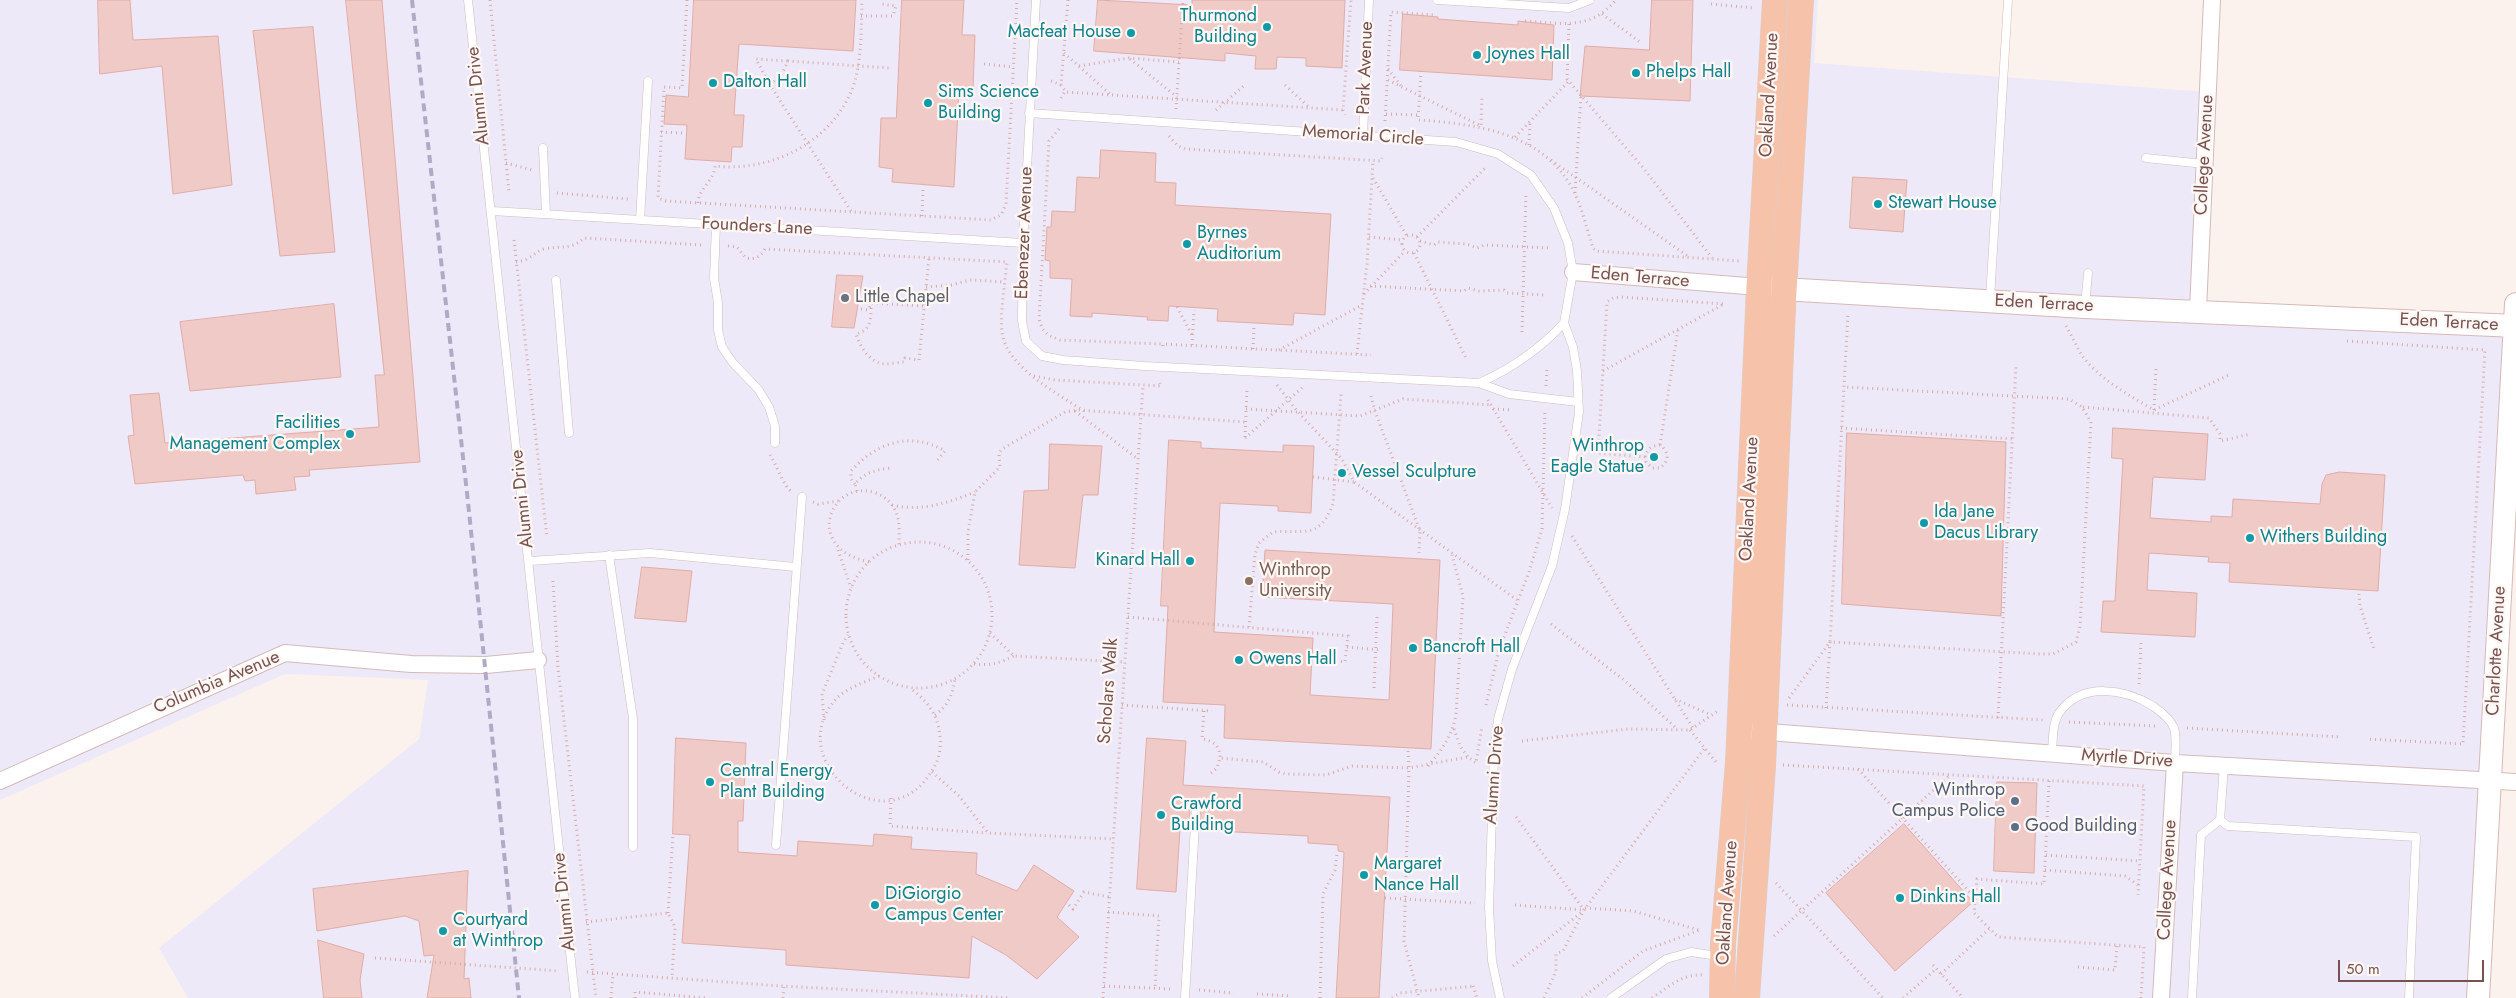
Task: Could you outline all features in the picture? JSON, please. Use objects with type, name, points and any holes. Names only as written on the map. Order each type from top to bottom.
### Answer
[{"type":"main road","name":"Oakland Avenue","points":[[1747,998],[1764,733],[1801,0]]},
{"type":"main road","name":"Oakland Avenue","points":[[1722,998],[1723,957],[1739,729],[1759,287],[1766,4]]},
{"type":"street","name":"College Avenue","points":[[2198,310],[2212,0]]},
{"type":"street","name":"Eden Terrace","points":[[1573,272],[1785,289],[2085,307],[2198,310],[2515,326]]},
{"type":"street","name":"Charlotte Avenue","points":[[2478,998],[2490,781],[2510,501],[2516,304]]},
{"type":"street","name":"Columbia Avenue","points":[[0,781],[285,653],[411,664],[486,665],[538,660]]},
{"type":"street","name":"Myrtle Drive","points":[[1739,729],[1764,733],[2175,763],[2516,782]]},
{"type":"street","name":"College Avenue","points":[[2161,998],[2175,763]]},
{"type":"lane","name":"Alumni Drive","points":[[468,0],[576,998]]},
{"type":"lane","name":"Ebenezer Avenue","points":[[1036,0],[1023,243],[1022,321],[1026,340],[1042,356],[1062,360],[1268,373]]},
{"type":"lane","name":"Park Avenue","points":[[1363,135],[1369,0]]},
{"type":"lane","points":[[1437,0],[1569,8],[1580,6],[1590,0]]},
{"type":"lane","points":[[1990,301],[2008,0]]},
{"type":"lane","points":[[640,220],[648,81]]},
{"type":"lane","name":"Memorial Circle","points":[[1029,113],[1456,142],[1498,154],[1527,172],[1554,208],[1568,243],[1573,272],[1564,323]]},
{"type":"lane","points":[[543,148],[546,214]]},
{"type":"lane","points":[[2146,158],[2204,164]]},
{"type":"lane","name":"Founders Lane","points":[[492,211],[1023,243]]},
{"type":"lane","points":[[716,224],[714,278],[718,303],[718,330],[722,347],[733,363],[758,389],[769,406],[775,426],[775,443]]},
{"type":"lane","points":[[2085,307],[2088,273]]},
{"type":"lane","points":[[556,280],[569,433]]},
{"type":"lane","points":[[1268,373],[1479,383],[1509,394],[1578,402],[1577,371],[1573,347],[1564,323],[1543,345],[1524,360],[1479,383]]},
{"type":"lane","name":"Alumni Drive","points":[[1500,998],[1492,962],[1489,908],[1496,736],[1512,669],[1552,566],[1562,522],[1578,402]]},
{"type":"lane","points":[[776,845],[795,567],[802,497]]},
{"type":"lane","points":[[530,561],[650,552],[795,567]]},
{"type":"lane","points":[[609,555],[634,720],[633,847]]},
{"type":"lane","points":[[2052,754],[2055,721],[2060,711],[2075,699],[2094,691],[2119,691],[2139,698],[2161,711],[2174,728],[2175,763]]},
{"type":"lane","points":[[2192,998],[2200,835],[2220,820],[2224,766]]},
{"type":"lane","points":[[1184,998],[1196,807]]},
{"type":"lane","points":[[2220,820],[2228,826],[2416,837],[2409,998]]},
{"type":"lane","points":[[1611,998],[1666,959],[1691,952],[1723,957]]},
{"type":"path","points":[[490,0],[509,192]]},
{"type":"path","points":[[687,0],[682,88],[664,87],[658,195],[661,202],[990,220],[996,219],[1005,210],[1015,70],[1017,0]]},
{"type":"path","points":[[698,203],[701,190],[712,178],[715,166],[739,167],[783,158],[808,144],[839,112],[851,92],[858,66],[862,0]]},
{"type":"path","points":[[1061,85],[1068,0]]},
{"type":"path","points":[[1176,109],[1183,0]]},
{"type":"path","points":[[1345,115],[1343,110],[1352,0]]},
{"type":"path","points":[[861,16],[892,16],[896,6],[882,4]]},
{"type":"path","points":[[1711,4],[1766,4]]},
{"type":"path","points":[[1386,121],[1391,12]]},
{"type":"path","points":[[1602,14],[1640,42]]},
{"type":"path","points":[[1569,24],[1567,79],[1645,170],[1712,259]]},
{"type":"path","points":[[1063,52],[1112,96]]},
{"type":"path","points":[[1079,66],[1129,58],[1179,62]]},
{"type":"path","points":[[1129,58],[1177,99]]},
{"type":"path","points":[[850,213],[770,85],[756,59],[889,68]]},
{"type":"path","points":[[770,85],[781,75],[788,61]]},
{"type":"path","points":[[984,64],[1015,70]]},
{"type":"path","points":[[1388,69],[1401,86]]},
{"type":"path","points":[[1421,71],[1418,120],[1481,126]]},
{"type":"path","points":[[1388,80],[1481,126],[1515,137],[1529,145],[1689,258]]},
{"type":"path","points":[[1051,81],[1061,85],[1065,91]]},
{"type":"path","points":[[1515,137],[1570,82]]},
{"type":"path","points":[[1216,110],[1246,84]]},
{"type":"path","points":[[1284,85],[1311,108]]},
{"type":"path","points":[[1065,91],[1112,96],[1343,110]]},
{"type":"path","points":[[1061,98],[1065,91]]},
{"type":"path","points":[[1574,193],[1581,94]]},
{"type":"path","points":[[1481,126],[1482,97]]},
{"type":"path","points":[[1386,114],[1418,116]]},
{"type":"path","points":[[1529,145],[1530,122]]},
{"type":"path","points":[[1062,128],[1056,131],[1049,141],[1039,319],[1045,333],[1060,340],[1371,355]]},
{"type":"path","points":[[661,132],[684,133]]},
{"type":"path","points":[[1166,135],[1174,140],[1178,146],[1381,161],[1382,158]]},
{"type":"path","points":[[1366,155],[1368,160]]},
{"type":"path","points":[[1544,155],[1561,173],[1574,193],[1593,248],[1596,251],[1745,261]]},
{"type":"path","points":[[1357,354],[1373,160]]},
{"type":"path","points":[[506,163],[525,167],[546,182]]},
{"type":"path","points":[[1417,237],[1486,167]]},
{"type":"path","points":[[1372,177],[1407,236]]},
{"type":"path","points":[[922,216],[924,190]]},
{"type":"path","points":[[546,192],[628,199]]},
{"type":"path","points":[[1522,332],[1526,193]]},
{"type":"path","points":[[1407,236],[1417,237],[1420,241],[1434,245],[1438,242],[1467,244],[1477,248],[1484,245],[1551,248]]},
{"type":"path","points":[[1407,236],[1403,240],[1402,246],[1405,250],[1414,253],[1467,360]]},
{"type":"path","points":[[1368,237],[1403,240]]},
{"type":"path","points":[[516,262],[526,261],[542,249],[575,246],[584,238],[658,240],[737,247],[746,258],[753,259],[761,255],[764,249],[847,251],[1007,262],[1002,334],[1015,360],[1084,411]]},
{"type":"path","points":[[514,240],[546,538]]},
{"type":"path","points":[[1414,253],[1419,250],[1420,241]]},
{"type":"path","points":[[1363,294],[1405,250]]},
{"type":"path","points":[[872,303],[870,324],[861,333],[856,334],[860,345],[867,354],[881,364],[904,362],[906,358],[919,360],[928,258]]},
{"type":"path","points":[[926,287],[951,285],[970,280],[1005,282]]},
{"type":"path","points":[[1370,286],[1464,291],[1468,288],[1479,291],[1504,290],[1507,293],[1545,295]]},
{"type":"path","points":[[862,295],[872,303],[923,306]]},
{"type":"path","points":[[1646,457],[1598,453],[1607,302],[1613,298],[1731,304]]},
{"type":"path","points":[[1603,371],[1724,304]]},
{"type":"path","points":[[1279,350],[1362,305]]},
{"type":"path","points":[[1178,306],[1193,335]]},
{"type":"path","points":[[861,309],[871,308]]},
{"type":"path","points":[[1192,345],[1194,310]]},
{"type":"path","points":[[1826,708],[1848,312]]},
{"type":"path","points":[[1253,349],[1254,324]]},
{"type":"path","points":[[2066,325],[2083,356],[2097,372],[2115,387],[2154,412]]},
{"type":"path","points":[[1660,445],[1678,329]]},
{"type":"path","points":[[2339,341],[2485,350],[2463,744],[2368,739]]},
{"type":"path","points":[[1998,718],[2016,366]]},
{"type":"path","points":[[1546,389],[1547,368]]},
{"type":"path","points":[[2154,412],[2156,369]]},
{"type":"path","points":[[1268,373],[1297,412],[1337,454],[1354,482],[1517,600],[1529,572],[1542,528],[1545,406]]},
{"type":"path","points":[[2154,412],[2231,374]]},
{"type":"path","points":[[1033,375],[1055,380],[1161,386],[1160,383]]},
{"type":"path","points":[[1247,388],[1245,438],[1317,375]]},
{"type":"path","name":"Scholars Walk","points":[[1103,998],[1143,385]]},
{"type":"path","points":[[1830,642],[2053,654],[2076,642],[2080,626],[2091,422],[2082,407],[2069,399],[1844,387]]},
{"type":"path","points":[[1249,627],[1255,554],[1259,543],[1272,532],[1304,533],[1320,524],[1333,504],[1341,394]]},
{"type":"path","points":[[1371,396],[1420,531],[1419,553]]},
{"type":"path","points":[[1246,409],[1360,416],[1403,399],[1491,405]]},
{"type":"path","points":[[1488,400],[1543,494],[1675,699],[1704,749],[1717,762]]},
{"type":"path","points":[[2082,407],[2209,418],[2220,434],[2220,441],[2251,434]]},
{"type":"path","points":[[1074,411],[1138,459]]},
{"type":"path","points":[[892,505],[905,508],[933,507],[975,492],[1000,467],[999,453],[1002,449],[1065,412],[1084,411],[1245,422]]},
{"type":"path","points":[[1841,428],[2013,439]]},
{"type":"path","points":[[857,491],[851,471],[875,450],[891,442],[906,439],[935,445],[945,451],[935,463]]},
{"type":"path","points":[[1660,445],[1665,449],[1668,456],[1666,463],[1660,468],[1652,468],[1646,462],[1646,457],[1647,450],[1653,446],[1660,445]]},
{"type":"path","points":[[766,450],[778,466],[788,489],[818,504],[838,501],[857,491],[871,491],[879,494],[892,505],[897,516],[898,545]]},
{"type":"path","points":[[855,484],[869,472],[890,468]]},
{"type":"path","points":[[1313,477],[1354,482]]},
{"type":"path","points":[[968,561],[968,532],[975,492]]},
{"type":"path","points":[[838,501],[832,512],[829,524],[831,537],[837,548],[851,588]]},
{"type":"path","points":[[849,635],[843,642],[822,694],[824,720],[821,739],[824,758],[832,776],[846,789],[864,797],[883,800],[902,796],[918,787],[932,772],[939,754],[941,734],[935,715],[925,699],[910,688],[879,676],[860,658],[849,635],[846,611],[851,588],[869,562],[883,552],[898,545],[928,543],[956,552],[968,561],[986,586],[991,601],[990,632],[981,654],[974,664],[956,678],[941,685],[910,688]]},
{"type":"path","points":[[837,548],[846,555],[869,562]]},
{"type":"path","points":[[1452,554],[1463,596],[1454,729],[1460,746],[1468,757],[1476,762]]},
{"type":"path","points":[[553,581],[558,691],[586,922],[595,972],[596,998]]},
{"type":"path","points":[[2359,594],[2360,606],[2374,649]]},
{"type":"path","points":[[1374,688],[1378,650],[1377,616]]},
{"type":"path","points":[[1128,617],[1348,636],[1345,662],[1325,660]]},
{"type":"path","points":[[1551,624],[1624,680],[1677,730]]},
{"type":"path","points":[[990,632],[1014,656]]},
{"type":"path","points":[[1784,705],[1830,642]]},
{"type":"path","points":[[2139,685],[2141,643]]},
{"type":"path","points":[[1347,647],[1378,650]]},
{"type":"path","points":[[974,664],[986,666],[1014,656],[1125,662]]},
{"type":"path","points":[[824,720],[839,697],[850,689],[879,676]]},
{"type":"path","points":[[935,715],[944,709],[953,691],[956,678]]},
{"type":"path","points":[[1675,699],[1711,715]]},
{"type":"path","points":[[1122,705],[1212,712]]},
{"type":"path","points":[[1522,741],[1628,729],[1692,729],[1724,707]]},
{"type":"path","points":[[1204,711],[1202,738],[1216,744],[1220,750],[1217,768],[1211,773]]},
{"type":"path","points":[[1428,766],[1441,752],[1454,729]]},
{"type":"path","points":[[1544,998],[1556,971],[1556,954],[1563,950],[1585,909],[1704,749]]},
{"type":"path","points":[[1408,752],[1404,941],[1419,998]]},
{"type":"path","points":[[1220,758],[1263,762],[1286,774],[1326,776],[1352,766],[1409,768],[1428,766],[1468,757]]},
{"type":"path","points":[[1781,765],[2142,786]]},
{"type":"path","points":[[1858,769],[1975,898]]},
{"type":"path","points":[[932,772],[959,796],[988,833]]},
{"type":"path","points":[[1894,772],[1898,776]]},
{"type":"path","points":[[1771,939],[1951,775]]},
{"type":"path","points":[[2138,895],[2142,786],[2145,778]]},
{"type":"path","points":[[2050,781],[2044,884],[1977,879],[1974,913],[1998,937],[2144,947],[2141,998]]},
{"type":"path","points":[[891,798],[890,826],[1113,839]]},
{"type":"path","points":[[1516,817],[1585,909]]},
{"type":"path","points":[[672,978],[675,926],[668,914],[674,834]]},
{"type":"path","points":[[1318,998],[1323,894],[1335,870],[1337,854]]},
{"type":"path","points":[[2046,856],[2140,861]]},
{"type":"path","points":[[2045,870],[2125,876],[2139,886]]},
{"type":"path","points":[[1774,881],[1883,998]]},
{"type":"path","points":[[1069,905],[1073,908],[1084,892],[1109,897]]},
{"type":"path","points":[[1385,898],[1475,903]]},
{"type":"path","points":[[1515,905],[1633,912],[1707,932]]},
{"type":"path","points":[[1513,966],[1585,909]]},
{"type":"path","points":[[1108,912],[1159,916],[1154,988]]},
{"type":"path","points":[[586,922],[668,914]]},
{"type":"path","points":[[1941,974],[1989,928]]},
{"type":"path","points":[[1582,998],[1643,951],[1700,930]]},
{"type":"path","points":[[2078,968],[2115,970],[2117,945]]},
{"type":"path","points":[[375,958],[562,971]]},
{"type":"path","points":[[1904,998],[1935,967],[1962,998]]},
{"type":"path","points":[[587,972],[784,986],[1010,998]]},
{"type":"path","points":[[611,998],[613,974]]},
{"type":"path","points":[[1652,998],[1680,979],[1692,975],[1702,975]]},
{"type":"path","points":[[784,986],[784,998]]},
{"type":"path","points":[[1104,986],[1170,989]]},
{"type":"path","points":[[1392,998],[1400,993],[1474,986],[1475,997]]},
{"type":"path","points":[[1199,990],[1234,992]]},
{"type":"path","points":[[635,998],[635,992],[707,998]]},
{"type":"path","points":[[1258,994],[1290,996]]},
{"type":"shaded area","name":"Winthrop University","points":[[0,0],[1818,0],[1814,63],[2208,92],[2198,310],[2515,326],[2479,998],[188,998],[159,948],[419,739],[428,680],[285,674],[0,800]]},
{"type":"building","points":[[98,0],[130,0],[133,40],[218,36],[232,185],[173,194],[162,66],[100,74]]},
{"type":"building","points":[[346,0],[382,0],[420,462],[309,470],[310,476],[294,477],[296,490],[256,494],[255,480],[245,481],[243,475],[135,484],[128,436],[134,435],[130,395],[159,393],[165,443],[379,427],[375,375],[384,375]]},
{"type":"building","name":"Dalton Hall","points":[[694,0],[856,0],[853,51],[739,44],[734,115],[744,115],[742,147],[732,147],[731,162],[685,159],[687,125],[664,124],[666,95],[688,97]]},
{"type":"building","name":"Sims Science Building","points":[[902,0],[964,0],[962,35],[975,35],[973,89],[959,89],[954,187],[892,182],[893,169],[879,167],[881,118],[896,118]]},
{"type":"building","name":"Thurmond Building","points":[[1098,0],[1192,5],[1192,0],[1345,0],[1342,68],[1306,66],[1306,58],[1277,57],[1276,69],[1255,69],[1256,56],[1225,53],[1225,61],[1094,51]]},
{"type":"building","name":"Phelps Hall","points":[[1652,0],[1693,0],[1690,101],[1580,96],[1585,46],[1649,50]]},
{"type":"building","name":"Joynes Hall","points":[[1403,14],[1438,17],[1438,19],[1518,25],[1518,21],[1554,25],[1552,80],[1400,70]]},
{"type":"building","points":[[313,27],[335,252],[280,256],[253,31]]},
{"type":"building","name":"Byrnes Auditorium","points":[[1101,150],[1156,153],[1155,182],[1176,183],[1175,205],[1331,214],[1325,315],[1294,313],[1293,325],[1217,321],[1218,309],[1169,306],[1168,321],[1147,320],[1148,317],[1092,313],[1092,317],[1070,316],[1072,279],[1050,278],[1050,261],[1045,260],[1047,227],[1051,227],[1052,211],[1075,212],[1077,177],[1099,178]]},
{"type":"building","name":"Stewart House","points":[[1853,177],[1907,180],[1903,232],[1850,228]]},
{"type":"building","points":[[837,275],[863,276],[854,328],[832,327]]},
{"type":"building","points":[[334,304],[341,377],[190,391],[180,322]]},
{"type":"building","name":"Withers Building","points":[[2113,428],[2208,434],[2205,480],[2153,477],[2150,518],[2211,522],[2211,516],[2232,517],[2233,499],[2320,504],[2322,484],[2326,475],[2339,472],[2385,475],[2378,591],[2229,582],[2230,563],[2208,562],[2209,557],[2149,553],[2147,590],[2197,593],[2195,637],[2101,632],[2103,601],[2115,601],[2123,459],[2112,458]]},
{"type":"building","name":"Ida Jane Dacus Library","points":[[1847,433],[2006,442],[2001,616],[1842,604]]},
{"type":"building","points":[[1169,440],[1201,442],[1201,448],[1283,452],[1283,445],[1314,446],[1311,513],[1278,511],[1278,506],[1220,503],[1214,632],[1313,638],[1310,695],[1389,700],[1393,604],[1262,597],[1265,550],[1440,560],[1431,749],[1224,738],[1225,705],[1163,702],[1168,606],[1161,606]]},
{"type":"building","points":[[1050,444],[1102,446],[1098,495],[1083,495],[1075,568],[1019,565],[1024,491],[1048,490]]},
{"type":"building","points":[[642,567],[692,571],[686,622],[635,618]]},
{"type":"building","name":"DiGiorgio Campus Center","points":[[676,738],[746,743],[743,821],[738,821],[738,852],[797,856],[798,841],[873,846],[874,834],[912,837],[911,849],[977,853],[976,874],[1017,891],[1034,865],[1074,891],[1057,917],[1079,937],[1037,979],[1006,955],[972,936],[969,978],[786,965],[786,950],[682,943],[690,835],[673,834]]},
{"type":"building","name":"Margaret Nance Hall","points":[[1147,738],[1186,741],[1183,785],[1390,797],[1379,998],[1336,998],[1344,852],[1338,851],[1338,845],[1308,843],[1308,836],[1200,830],[1201,805],[1194,802],[1190,807],[1189,829],[1180,829],[1176,892],[1137,889]]},
{"type":"building","name":"Good Building","points":[[1997,782],[2037,783],[2034,873],[1994,871]]},
{"type":"building","name":"Dinkins Hall","points":[[1904,824],[1973,902],[1895,971],[1826,893]]},
{"type":"building","name":"Courtyard at Winthrop","points":[[468,871],[464,979],[469,978],[471,998],[427,998],[434,955],[424,956],[419,921],[405,916],[317,931],[313,889]]},
{"type":"building","points":[[318,940],[364,954],[360,980],[362,998],[324,998]]},
{"type":"railway","points":[[412,0],[468,502],[519,998]]},
{"type":"place","name":"Thurmond Building","points":[[1267,27]]},
{"type":"place","name":"Macfeat House","points":[[1131,33]]},
{"type":"place","name":"Joynes Hall","points":[[1477,55]]},
{"type":"place","name":"Phelps Hall","points":[[1636,73]]},
{"type":"place","name":"Dalton Hall","points":[[713,83]]},
{"type":"place","name":"Sims Science Building","points":[[928,103]]},
{"type":"place","name":"Stewart House","points":[[1878,204]]},
{"type":"place","name":"Byrnes Auditorium","points":[[1187,244]]},
{"type":"place","name":"Little Chapel","points":[[845,298]]},
{"type":"place","name":"Facilities Management Complex","points":[[350,434]]},
{"type":"place","name":"Winthrop Eagle Statue","points":[[1654,457]]},
{"type":"place","name":"Vessel Sculpture","points":[[1342,473]]},
{"type":"place","name":"Ida Jane Dacus Library","points":[[1924,523]]},
{"type":"place","name":"Withers Building","points":[[2250,538]]},
{"type":"place","name":"Kinard Hall","points":[[1190,561]]},
{"type":"place","name":"Winthrop University","points":[[1249,581]]},
{"type":"place","name":"Bancroft Hall","points":[[1413,648]]},
{"type":"place","name":"Owens Hall","points":[[1239,660]]},
{"type":"place","name":"Central Energy Plant Building","points":[[710,782]]},
{"type":"place","name":"Winthrop Campus Police","points":[[2015,801]]},
{"type":"place","name":"Crawford Building","points":[[1161,815]]},
{"type":"place","name":"Good Building","points":[[2015,827]]},
{"type":"place","name":"Margaret Nance Hall","points":[[1364,875]]},
{"type":"place","name":"Dinkins Hall","points":[[1900,898]]},
{"type":"place","name":"DiGiorgio Campus Center","points":[[875,905]]},
{"type":"place","name":"Courtyard at Winthrop","points":[[443,931]]}]
